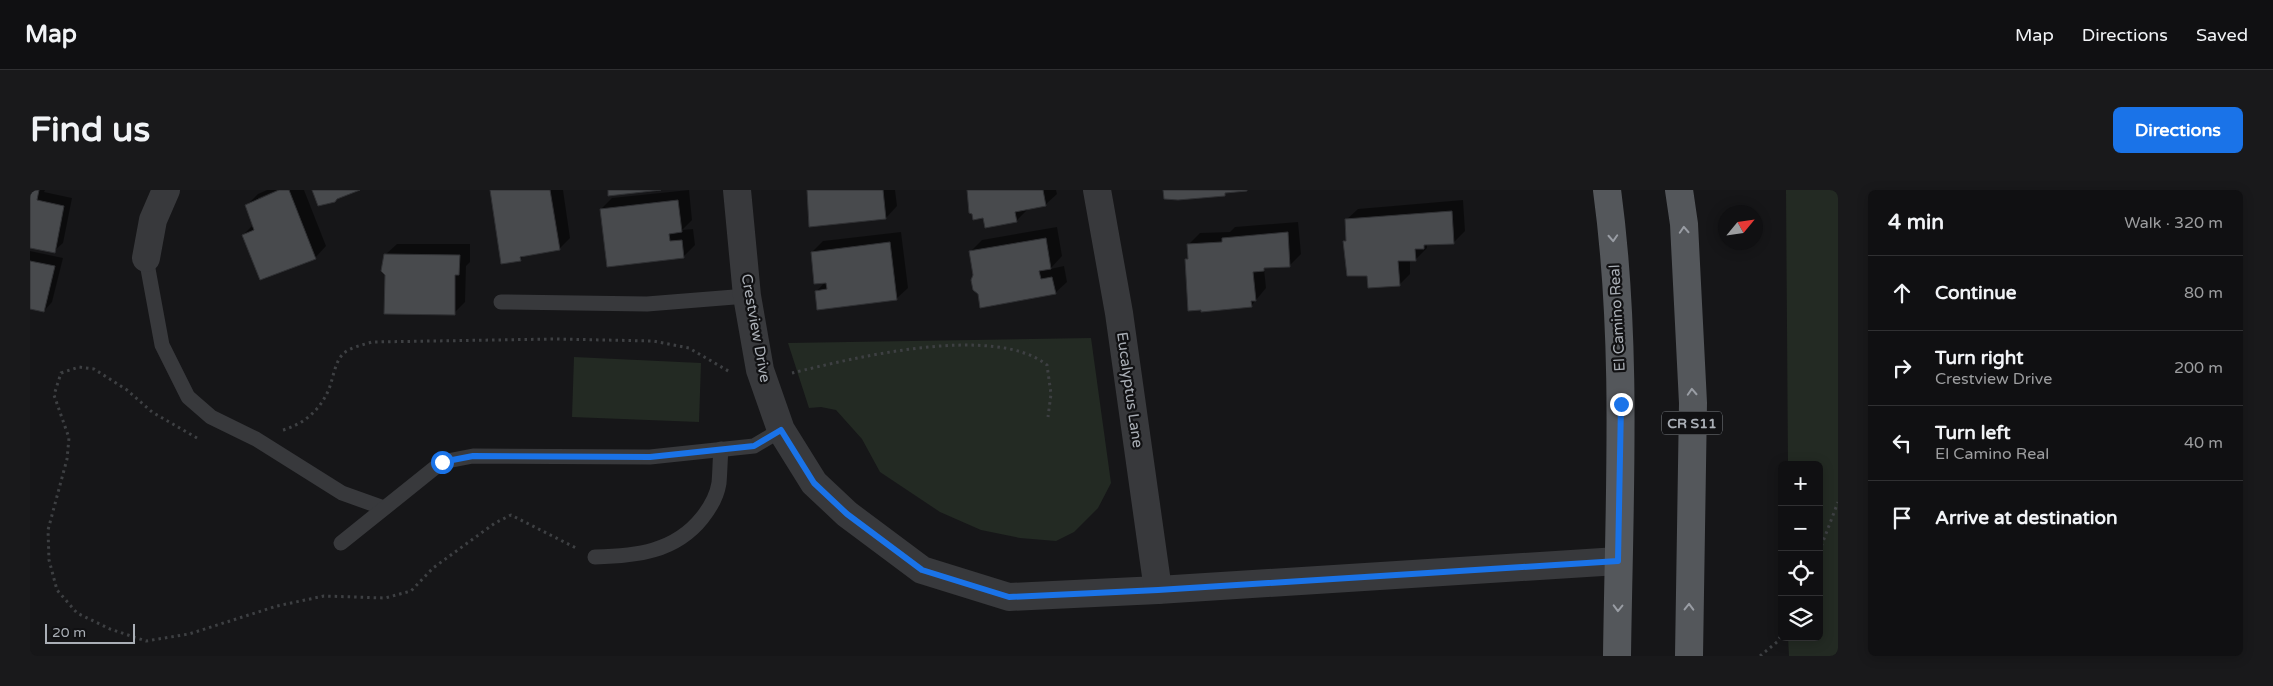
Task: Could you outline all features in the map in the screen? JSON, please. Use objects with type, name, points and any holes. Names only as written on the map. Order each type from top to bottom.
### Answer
[{"type":"main road","name":"El Camino Real","points":[[1607,190],[1612,230],[1621,404],[1617,656]]},
{"type":"main road","name":"CR S11","points":[[1679,190],[1684,224],[1693,403],[1689,656]]},
{"type":"street","points":[[146,258],[153,220],[166,190]]},
{"type":"street","name":"Crestview Drive","points":[[737,190],[747,296],[760,370],[781,430],[814,483],[847,514],[922,570],[1009,597],[1158,590],[1618,561]]},
{"type":"street","name":"Eucalyptus Lane","points":[[1097,190],[1121,329],[1158,590]]},
{"type":"lane","points":[[146,258],[162,345],[188,397],[211,418],[256,439],[342,493],[384,508]]},
{"type":"lane","points":[[501,302],[647,304],[747,296]]},
{"type":"lane","points":[[341,543],[442,462],[473,456],[650,457],[754,446],[781,430]]},
{"type":"lane","points":[[595,557],[632,556],[669,546],[692,530],[710,508],[718,485],[721,449]]},
{"type":"path","points":[[791,373],[896,351],[942,344],[1027,352],[1047,365],[1051,394],[1048,416]]},
{"type":"path","points":[[1819,551],[1838,502]]},
{"type":"path","points":[[1760,656],[1778,640]]},
{"type":"shaded area","points":[[1786,190],[1838,190],[1838,656],[1789,656],[1788,641],[1823,641],[1823,461],[1788,461]]},
{"type":"shaded area","points":[[1091,338],[1111,483],[1098,508],[1074,532],[1056,541],[1020,538],[981,530],[940,512],[880,472],[862,439],[836,410],[821,407],[809,408],[788,343]]},
{"type":"shaded area","points":[[574,357],[701,363],[699,422],[572,417]]},
{"type":"building","points":[[30,190],[39,190],[37,200],[64,206],[55,253],[30,248]]},
{"type":"building","points":[[279,190],[289,190],[316,259],[260,280],[242,235],[254,230],[245,205]]},
{"type":"building","points":[[312,190],[360,190],[337,199],[335,202],[318,206]]},
{"type":"building","points":[[490,190],[550,190],[560,250],[520,257],[521,261],[501,264]]},
{"type":"building","points":[[608,190],[661,190],[608,196]]},
{"type":"building","points":[[807,190],[883,190],[886,219],[809,227]]},
{"type":"building","points":[[967,190],[1043,190],[1046,206],[1015,212],[1017,222],[985,228],[983,218],[973,220],[972,214],[969,213]]},
{"type":"building","points":[[1163,190],[1247,191],[1225,193],[1225,196],[1178,200],[1164,199]]},
{"type":"building","points":[[678,200],[682,232],[669,234],[670,241],[682,240],[684,258],[607,267],[600,209]]},
{"type":"building","points":[[1452,211],[1454,244],[1424,245],[1424,249],[1415,249],[1416,261],[1398,261],[1400,286],[1368,288],[1367,276],[1347,276],[1343,241],[1346,241],[1345,219]]},
{"type":"building","points":[[1288,232],[1290,267],[1264,268],[1264,271],[1253,272],[1256,301],[1251,301],[1252,307],[1201,312],[1201,310],[1188,311],[1185,259],[1188,259],[1187,244],[1222,242],[1222,238]]},
{"type":"building","points":[[1046,238],[1051,269],[1039,271],[1041,279],[1052,277],[1056,294],[980,308],[978,294],[973,290],[971,280],[973,275],[969,251]]},
{"type":"building","points":[[890,242],[897,300],[817,310],[815,291],[827,289],[826,283],[814,284],[811,252]]},
{"type":"building","points":[[384,254],[460,255],[459,275],[455,275],[455,315],[384,314],[385,275],[381,271]]},
{"type":"building","points":[[30,261],[55,266],[44,312],[30,309]]},
{"type":"route","points":[[442,462],[473,456],[650,457],[754,446],[781,430],[814,483],[847,514],[922,570],[1009,597],[1158,590],[1618,561],[1621,404]]}]
